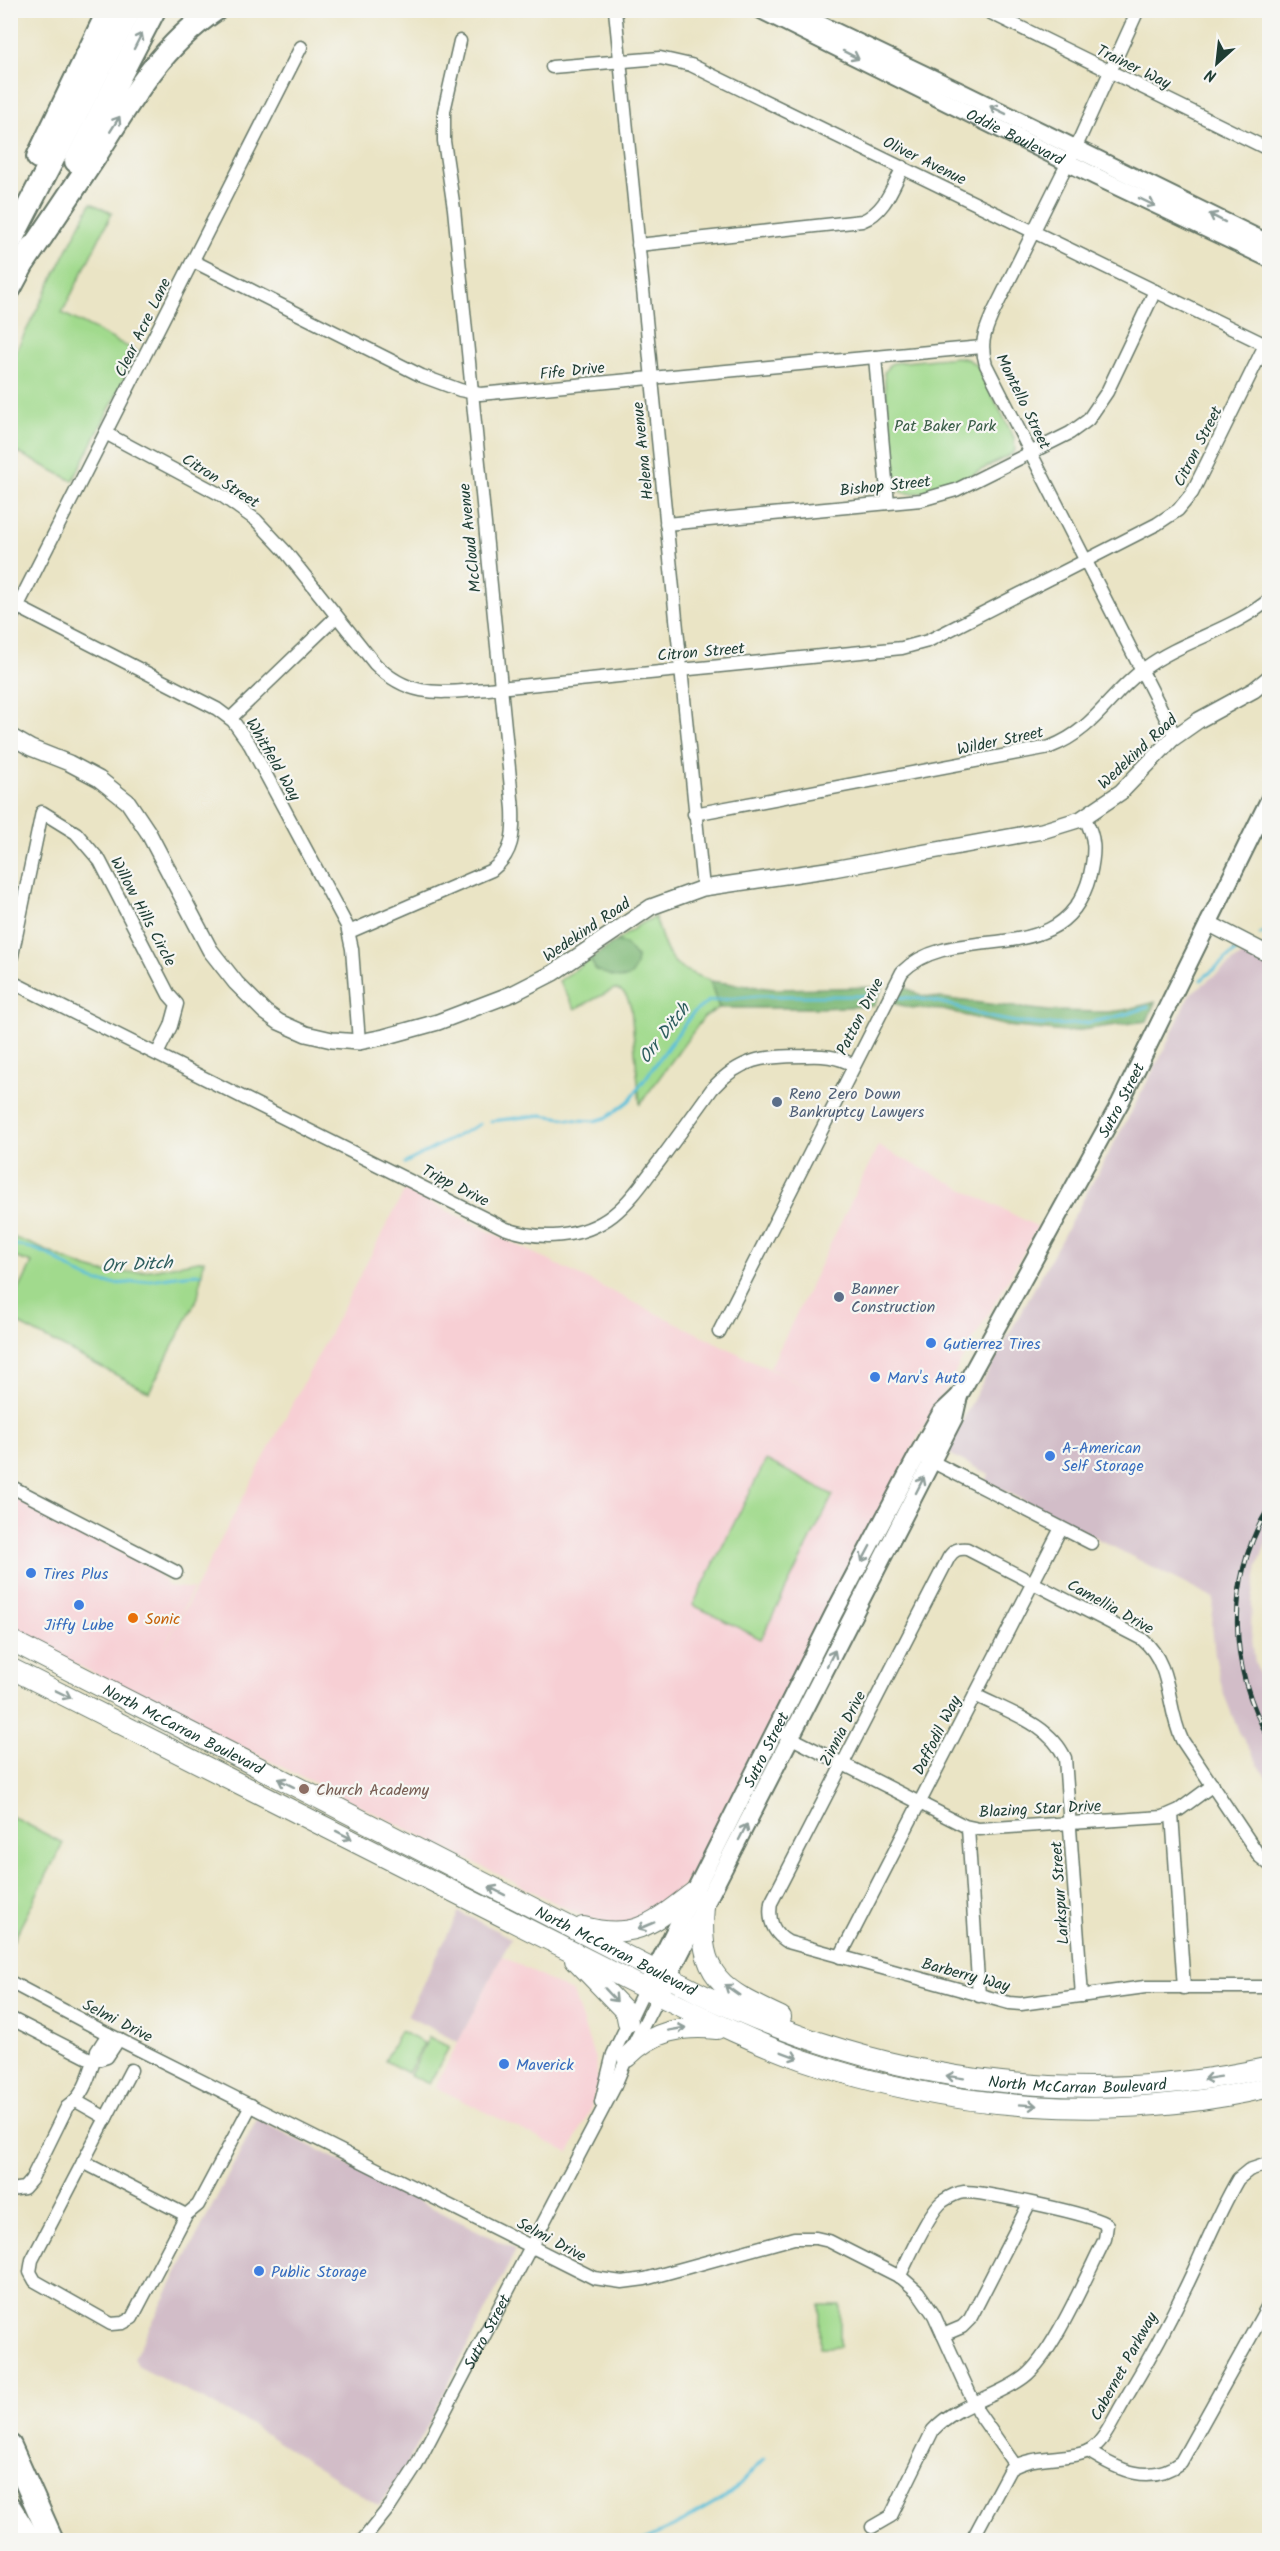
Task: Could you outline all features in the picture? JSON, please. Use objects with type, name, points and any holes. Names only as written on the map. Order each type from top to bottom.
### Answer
[{"type":"highway","points":[[10,213],[109,10]]},
{"type":"highway","points":[[10,242],[130,10]]},
{"type":"highway","points":[[10,288],[154,10]]},
{"type":"highway","points":[[25,261],[143,79],[178,39],[215,10]]},
{"type":"highway","points":[[10,2446],[52,2541]]},
{"type":"highway","points":[[10,2508],[30,2541]]},
{"type":"main road","name":"Oddie Boulevard","points":[[761,10],[1067,163],[1269,259]]},
{"type":"main road","name":"Oddie Boulevard","points":[[790,10],[1269,244]]},
{"type":"main road","name":"Sutro Street","points":[[657,1983],[699,1899],[715,1851],[783,1734],[925,1458],[941,1413],[959,1396],[1120,1103],[1269,798]]},
{"type":"main road","name":"North McCarran Boulevard","points":[[10,1640],[549,1917],[736,2033],[802,2059],[867,2079],[934,2094],[1008,2104],[1128,2106],[1192,2100],[1269,2087]]},
{"type":"main road","name":"North McCarran Boulevard","points":[[10,1668],[557,1943],[766,2024],[858,2056],[952,2077],[1062,2087],[1174,2083],[1269,2067]]},
{"type":"main road","name":"Sutro Street","points":[[699,1899],[728,1862],[783,1734]]},
{"type":"main road","points":[[715,1851],[718,1857],[728,1862]]},
{"type":"main road","points":[[549,1917],[600,1932],[630,1932],[656,1922],[699,1899],[705,1954],[720,1981],[744,1999],[858,2056]]},
{"type":"main road","points":[[557,1943],[613,1997],[626,2012],[628,2022]]},
{"type":"main road","points":[[627,2057],[650,2038],[681,2028],[698,2027],[736,2033]]},
{"type":"street","name":"Helena Avenue","points":[[615,10],[703,888]]},
{"type":"street","name":"Trainer Way","points":[[985,10],[1269,150]]},
{"type":"street","name":"Montello Street","points":[[1138,10],[1075,148],[992,315],[982,347],[986,364],[1175,736]]},
{"type":"street","name":"McCloud Avenue","points":[[349,932],[482,876],[501,864],[513,837],[514,826],[454,209],[443,127],[444,99],[460,41]]},
{"type":"street","name":"Clear Acre Lane","points":[[10,621],[107,434],[301,47]]},
{"type":"street","name":"Oliver Avenue","points":[[552,67],[660,58],[691,65],[1267,346]]},
{"type":"street","points":[[638,245],[861,221],[881,208],[903,167]]},
{"type":"street","name":"Fife Drive","points":[[193,261],[422,376],[471,393],[501,394],[982,347]]},
{"type":"street","name":"Bishop Street","points":[[666,524],[888,503],[945,495],[1070,433],[1088,420],[1096,411],[1155,291]]},
{"type":"street","name":"Citron Street","points":[[107,434],[202,484],[245,512],[280,546],[375,664],[402,685],[422,692],[500,688],[902,648],[921,644],[1168,518],[1186,501],[1198,482],[1267,346]]},
{"type":"street","points":[[875,357],[888,503]]},
{"type":"street","name":"Wilder Street","points":[[694,814],[1050,747],[1083,729],[1142,670],[1255,611],[1269,599]]},
{"type":"street","name":"Whitfield Way","points":[[18,607],[231,718],[255,754],[349,932],[359,1042]]},
{"type":"street","points":[[231,718],[336,617]]},
{"type":"street","name":"Wedekind Road","points":[[10,736],[99,779],[128,802],[148,832],[210,950],[236,983],[265,1012],[279,1022],[306,1034],[332,1040],[359,1042],[438,1022],[514,993],[553,973],[651,907],[703,888],[833,869],[1042,831],[1084,817],[1121,792],[1175,736],[1199,720],[1262,689],[1269,677]]},
{"type":"street","name":"Wedekind Road","points":[[10,747],[31,748]]},
{"type":"street","name":"Willow Hills Circle","points":[[10,965],[42,812],[76,833],[100,861],[169,995],[177,1004],[171,1026],[157,1054]]},
{"type":"street","name":"Patton Drive","points":[[719,1332],[895,981],[911,962],[932,953],[1040,933],[1062,922],[1082,897],[1094,859],[1094,839],[1084,817]]},
{"type":"street","points":[[1208,923],[1269,955]]},
{"type":"street","name":"Tripp Drive","points":[[10,981],[504,1228],[539,1236],[581,1231],[613,1215],[642,1185],[712,1089],[744,1064],[771,1056],[827,1055],[853,1065]]},
{"type":"street","points":[[925,1458],[1091,1543]]},
{"type":"street","points":[[10,1486],[177,1572]]},
{"type":"street","name":"Daffodil Way","points":[[840,1957],[1061,1528]]},
{"type":"street","name":"Camellia Drive","points":[[958,1549],[967,1549],[1033,1582],[1142,1639],[1150,1646],[1162,1665],[1178,1730],[1260,1857],[1269,1865]]},
{"type":"street","name":"Zinnia Drive","points":[[772,1927],[769,1912],[771,1903],[949,1557],[958,1549]]},
{"type":"street","name":"Larkspur Street","points":[[975,1695],[1046,1731],[1061,1747],[1068,1768],[1082,1996]]},
{"type":"street","name":"Blazing Star Drive","points":[[783,1734],[968,1827],[987,1829],[1163,1817],[1172,1814],[1212,1785]]},
{"type":"street","points":[[1172,1814],[1184,1988]]},
{"type":"street","points":[[968,1827],[979,1996]]},
{"type":"street","name":"Barberry Way","points":[[772,1927],[788,1942],[979,1996],[1021,2004],[1144,1987],[1269,1987]]},
{"type":"street","name":"Selmi Drive","points":[[10,1982],[113,2037],[530,2246],[583,2275],[622,2282],[645,2279],[783,2240],[816,2238],[849,2251],[899,2277],[927,2302],[975,2404],[988,2428],[1015,2465]]},
{"type":"street","name":"Sutro Street","points":[[599,2115],[610,2063],[628,2022],[657,1983]]},
{"type":"street","name":"Sutro Street","points":[[365,2540],[415,2468],[614,2088],[657,1983]]},
{"type":"street","points":[[10,2018],[94,2061],[106,2057],[113,2037]]},
{"type":"street","points":[[10,2190],[24,2188],[31,2180],[67,2107],[76,2101],[87,2083],[94,2061]]},
{"type":"street","points":[[131,2070],[32,2260],[30,2272],[35,2281],[111,2324],[123,2323],[132,2318],[186,2215],[198,2205],[251,2105]]},
{"type":"street","points":[[76,2101],[106,2118]]},
{"type":"street","points":[[83,2162],[186,2215]]},
{"type":"street","name":"Cabernet Parkway","points":[[1088,2451],[1103,2437],[1134,2386],[1238,2179],[1249,2170],[1269,2163]]},
{"type":"street","points":[[872,2527],[891,2516],[933,2430],[954,2411],[975,2404],[1016,2382],[1043,2356],[1105,2239],[1107,2226],[1088,2217],[985,2194],[966,2192],[953,2195],[935,2210],[899,2277]]},
{"type":"street","points":[[943,2336],[962,2327],[970,2319],[1029,2204]]},
{"type":"street","points":[[972,2541],[999,2487],[1015,2465],[1038,2458],[1088,2451],[1108,2464],[1139,2475],[1163,2473],[1181,2462],[1269,2302]]},
{"type":"shaded area","points":[[1246,952],[1270,964],[1270,1534],[1258,1565],[1252,1601],[1251,1631],[1255,1663],[1269,1700],[1269,1782],[1238,1730],[1223,1692],[1215,1656],[1212,1625],[1214,1599],[986,1481],[989,1475],[950,1454],[945,1455],[1129,1116],[1190,994]]},
{"type":"shaded area","points":[[878,1146],[1038,1227],[916,1441],[702,1858],[675,1897],[625,1927],[586,1918],[11,1632],[10,1496],[153,1569],[168,1586],[193,1589],[163,1650],[405,1190],[825,1396],[770,1368]]},
{"type":"shaded area","points":[[459,1912],[511,1938],[458,2042],[407,2016]]},
{"type":"shaded area","points":[[502,1956],[573,1993],[595,2059],[598,2081],[590,2111],[569,2153],[435,2087]]},
{"type":"shaded area","points":[[257,2119],[516,2250],[429,2423],[407,2464],[379,2506],[243,2420],[139,2367],[134,2358]]},
{"type":"green space","points":[[91,203],[112,213],[62,313],[138,352],[73,481],[11,449],[11,361]]},
{"type":"green space","name":"Pat Baker Park","points":[[957,357],[967,359],[977,365],[1014,438],[1015,450],[1012,454],[987,467],[943,487],[914,493],[901,492],[895,484],[884,373],[893,363]]},
{"type":"green space","points":[[655,917],[663,942],[672,959],[686,970],[710,980],[719,1008],[704,1017],[640,1104],[631,1008],[626,995],[614,989],[575,1009],[559,981],[590,959],[596,970],[623,979],[626,945],[617,941],[640,924]]},
{"type":"green space","points":[[617,941],[626,945],[637,958],[632,974],[628,977],[617,978],[596,970],[590,959]]},
{"type":"green space","points":[[710,981],[774,989],[883,987],[874,1006],[719,1008]]},
{"type":"green space","points":[[901,986],[923,996],[1048,1011],[1107,1012],[1155,1002],[1147,1021],[1065,1032],[1007,1026],[943,1010],[913,1008],[892,1003]]},
{"type":"green space","points":[[11,1237],[87,1268],[110,1273],[137,1272],[204,1260],[198,1297],[149,1392],[11,1320],[11,1307],[32,1263],[11,1256]]},
{"type":"green space","points":[[766,1460],[833,1495],[761,1639],[693,1605]]},
{"type":"green space","points":[[11,1816],[63,1843],[11,1945]]},
{"type":"green space","points":[[400,2031],[424,2043],[408,2073],[385,2061]]},
{"type":"green space","points":[[429,2037],[449,2047],[429,2084],[410,2075]]},
{"type":"green space","points":[[820,2305],[840,2305],[840,2347],[820,2347]]},
{"type":"waterway","name":"Orr Ditch","points":[[1260,934],[1270,929]]},
{"type":"waterway","name":"Orr Ditch","points":[[1201,980],[1236,951]]},
{"type":"waterway","name":"Orr Ditch","points":[[491,1121],[542,1115],[595,1121],[608,1117],[629,1101],[692,1014],[709,1001],[758,996],[875,996]]},
{"type":"waterway","name":"Orr Ditch","points":[[898,997],[939,1002],[1010,1021],[1050,1025],[1108,1019],[1148,1007]]},
{"type":"waterway","name":"Orr Ditch","points":[[405,1163],[480,1124]]},
{"type":"waterway","name":"Orr Ditch","points":[[10,1244],[44,1252],[81,1275],[99,1282],[136,1282],[200,1274]]},
{"type":"waterway","points":[[644,2540],[673,2527],[731,2493],[764,2459]]},
{"type":"railway","points":[[1270,1506],[1255,1534],[1245,1563],[1239,1593],[1237,1623],[1246,1683],[1256,1712],[1270,1740]]},
{"type":"place","name":"Reno Zero Down Bankruptcy Lawyers","points":[[777,1102]]},
{"type":"place","name":"Banner Construction","points":[[839,1297]]},
{"type":"place","name":"Gutierrez Tires","points":[[931,1343]]},
{"type":"place","name":"Marv's Auto","points":[[875,1377]]},
{"type":"place","name":"A-American Self Storage","points":[[1050,1456]]},
{"type":"place","name":"Tires Plus","points":[[31,1573]]},
{"type":"place","name":"Jiffy Lube","points":[[79,1605]]},
{"type":"place","name":"Sonic","points":[[133,1618]]},
{"type":"place","name":"Church Academy","points":[[304,1789]]},
{"type":"place","name":"Maverick","points":[[504,2064]]},
{"type":"place","name":"Public Storage","points":[[259,2271]]}]
